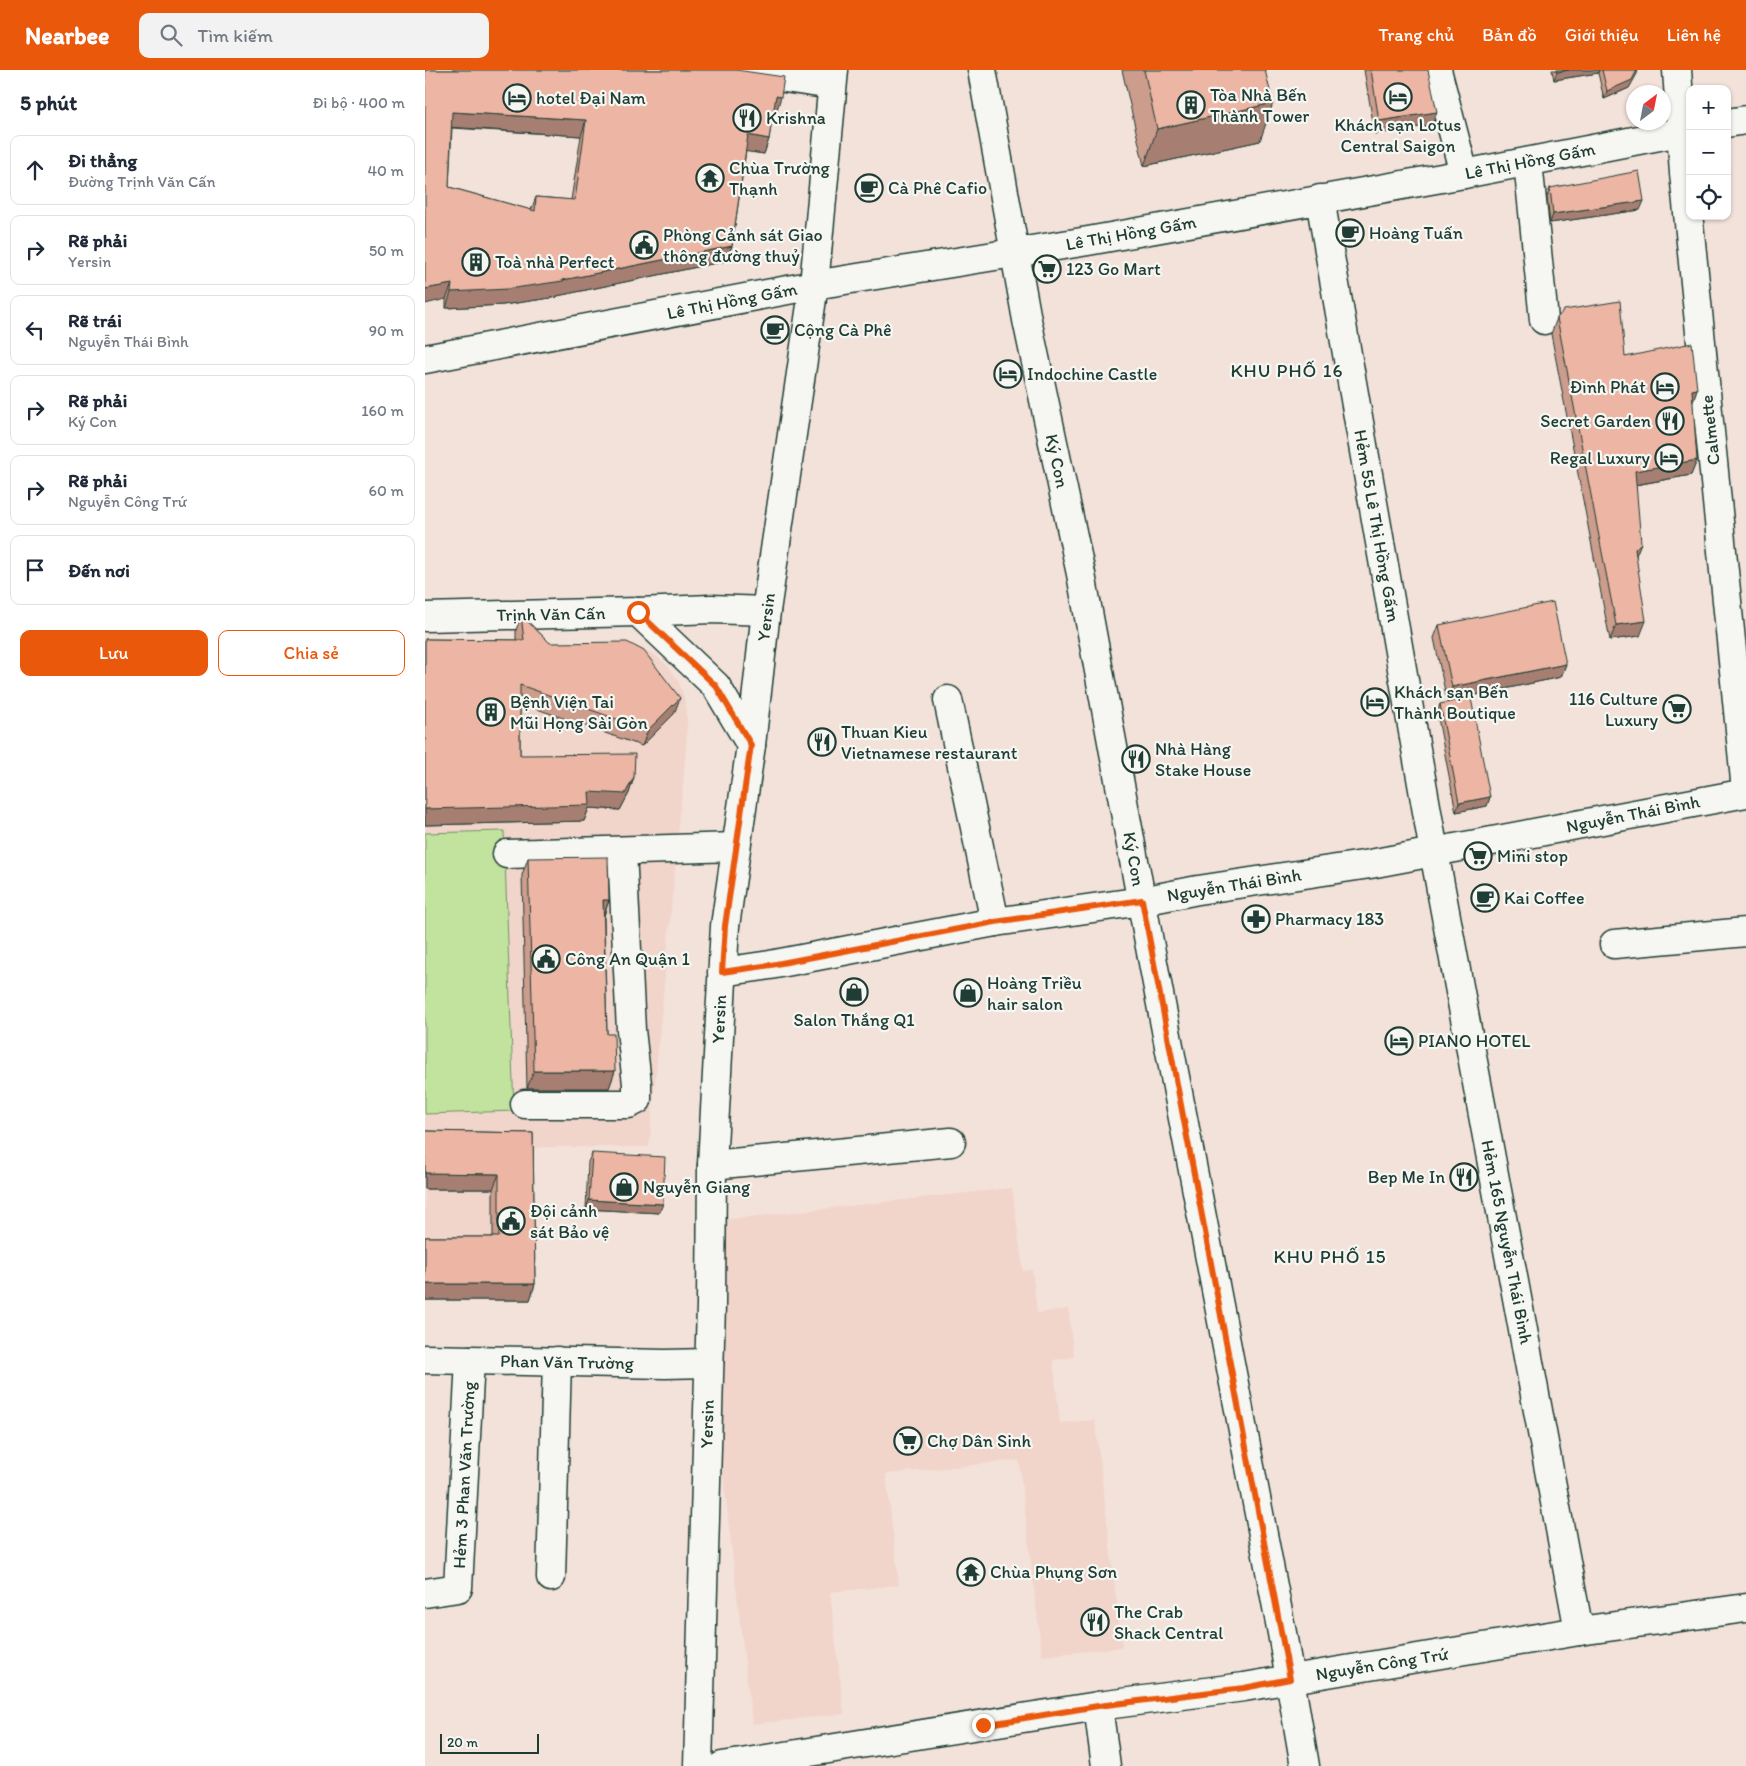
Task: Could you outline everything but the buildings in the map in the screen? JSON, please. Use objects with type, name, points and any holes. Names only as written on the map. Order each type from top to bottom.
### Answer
[{"type":"street","points":[[731,70],[833,78]]},
{"type":"street","name":"Ký Con","points":[[982,70],[1027,320],[1081,574],[1305,1766]]},
{"type":"street","points":[[1437,70],[1464,174]]},
{"type":"street","name":"Calmette","points":[[1677,70],[1686,131],[1685,183],[1746,791]]},
{"type":"street","name":"Yersin","points":[[698,1766],[711,1304],[712,1165],[725,926],[751,745],[766,611],[814,285],[833,78]]},
{"type":"street","points":[[1731,122],[1746,120]]},
{"type":"street","name":"Lê Thị Hồng Gấm","points":[[425,359],[814,285],[1016,253],[1464,174],[1686,131]]},
{"type":"street","points":[[1529,162],[1545,320]]},
{"type":"street","name":"Hẻm 55 Lê Thị Hồng Gấm","points":[[1320,199],[1434,852]]},
{"type":"street","name":"Trịnh Văn Cấn","points":[[425,617],[711,609],[766,611]]},
{"type":"street","points":[[638,612],[716,686],[751,745]]},
{"type":"street","points":[[948,700],[995,922]]},
{"type":"street","name":"Nguyễn Thái Bình","points":[[722,972],[771,965],[995,922],[1370,864],[1746,791]]},
{"type":"street","points":[[507,854],[736,847]]},
{"type":"street","points":[[525,1104],[629,1104],[637,1100],[631,1030],[622,850]]},
{"type":"street","name":"Hẻm 165 Nguyễn Thái Bình","points":[[1434,852],[1579,1631]]},
{"type":"street","points":[[1613,944],[1746,932]]},
{"type":"street","points":[[712,1165],[951,1142]]},
{"type":"street","name":"Phan Văn Trường","points":[[425,1359],[665,1364],[709,1363]]},
{"type":"street","name":"Hẻm 3 Phan Văn Trường","points":[[425,1593],[458,1588],[470,1360]]},
{"type":"street","points":[[551,1577],[557,1361]]},
{"type":"street","name":"Nguyễn Công Trứ","points":[[722,1766],[867,1755],[1098,1706],[1244,1688],[1579,1631],[1746,1608]]},
{"type":"street","points":[[1098,1706],[1107,1766]]},
{"type":"shaded area","name":"Công An Quận 1","points":[[515,641],[631,645],[652,653],[667,665],[678,680],[684,697],[687,721],[686,749],[649,1147],[543,1147],[528,1149],[530,1300],[425,1300],[425,770]]},
{"type":"shaded area","name":"Chợ Dân Sinh","points":[[1012,1188],[1023,1271],[1032,1270],[1037,1313],[1068,1309],[1074,1357],[1053,1360],[1060,1423],[1095,1420],[1122,1647],[1042,1656],[1019,1460],[886,1474],[899,1585],[830,1592],[844,1714],[752,1724],[694,1223]]},
{"type":"green space","points":[[504,831],[514,1111],[425,1114],[425,833]]},
{"type":"place","name":"Khách sạn Lotus Central Saigon","points":[[1398,97]]},
{"type":"place","name":"hotel Đại Nam","points":[[517,98]]},
{"type":"place","name":"Tòa Nhà Bến Thành Tower","points":[[1191,105]]},
{"type":"place","name":"Krishna","points":[[747,118]]},
{"type":"place","name":"Chùa Trường Thạnh","points":[[710,178]]},
{"type":"place","name":"Cà Phê Cafio","points":[[869,188]]},
{"type":"place","name":"Hoàng Tuấn","points":[[1350,233]]},
{"type":"place","name":"Phòng Cảnh sát Giao thông đường thuỷ","points":[[644,245]]},
{"type":"place","name":"Toà nhà Perfect","points":[[476,262]]},
{"type":"place","name":"123 Go Mart","points":[[1047,269]]},
{"type":"place","name":"Cộng Cà Phê","points":[[775,330]]},
{"type":"place","name":"Indochine Castle","points":[[1008,374]]},
{"type":"place","name":"Đình Phát","points":[[1665,387]]},
{"type":"place","name":"Secret Garden","points":[[1670,421]]},
{"type":"place","name":"Regal Luxury","points":[[1669,458]]},
{"type":"place","name":"Khách sạn Bến Thành Boutique","points":[[1375,702]]},
{"type":"place","name":"116 Culture Luxury","points":[[1677,709]]},
{"type":"place","name":"Bệnh Viện Tai Mũi Họng Sài Gòn","points":[[491,712]]},
{"type":"place","name":"Thuan Kieu Vietnamese restaurant","points":[[822,742]]},
{"type":"place","name":"Nhà Hàng Stake House","points":[[1136,759]]},
{"type":"place","name":"Mini stop","points":[[1478,856]]},
{"type":"place","name":"Kai Coffee","points":[[1485,898]]},
{"type":"place","name":"Pharmacy 183","points":[[1256,919]]},
{"type":"place","name":"Công An Quận 1","points":[[546,959]]},
{"type":"place","name":"Salon Thắng Q1","points":[[854,992]]},
{"type":"place","name":"Hoàng Triều hair salon","points":[[968,993]]},
{"type":"place","name":"PIANO HOTEL","points":[[1399,1041]]},
{"type":"place","name":"Bep Me In","points":[[1464,1177]]},
{"type":"place","name":"Nguyễn Giang","points":[[624,1187]]},
{"type":"place","name":"Đội cảnh sát Bảo vệ","points":[[511,1221]]},
{"type":"place","name":"Chợ Dân Sinh","points":[[908,1441]]},
{"type":"place","name":"Chùa Phụng Sơn","points":[[971,1572]]},
{"type":"place","name":"The Crab Shack Central","points":[[1095,1622]]},
{"type":"district","name":"KHU PHỐ 16","points":[[1287,370]]},
{"type":"district","name":"KHU PHỐ 15","points":[[1330,1256]]},
{"type":"route","points":[[638,612],[716,686],[751,745],[725,926],[722,972],[771,965],[995,922],[1142,900],[1290,1679],[1244,1688],[1098,1706],[983,1725]]}]
